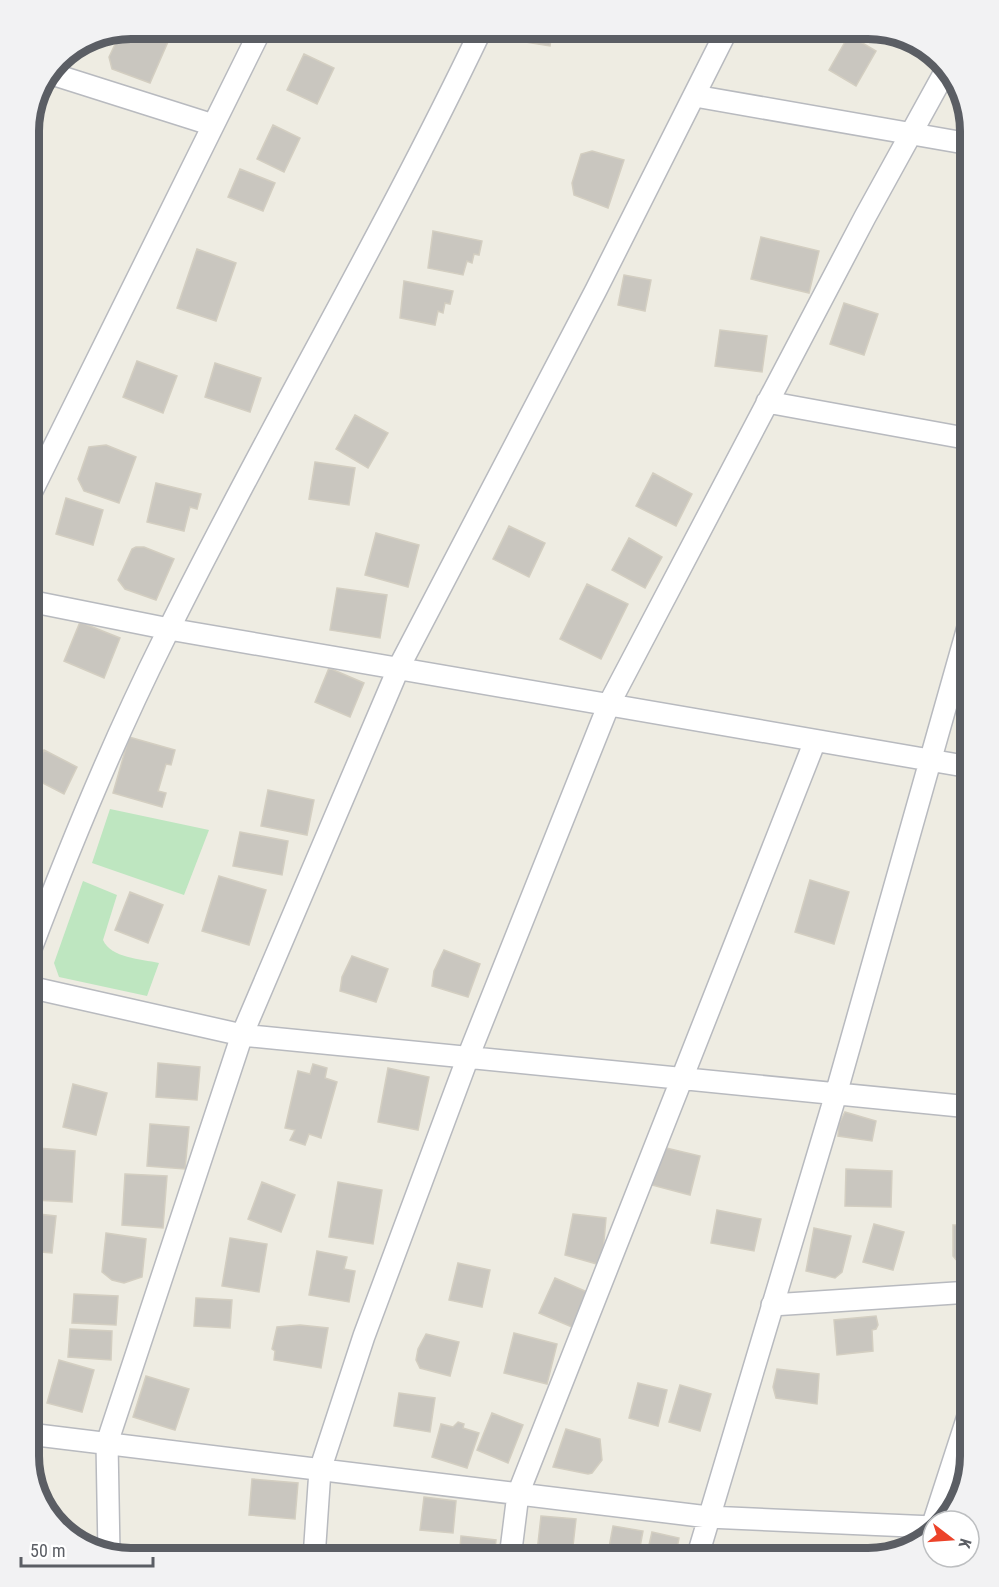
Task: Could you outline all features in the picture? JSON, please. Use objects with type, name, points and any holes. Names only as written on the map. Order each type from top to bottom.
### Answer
[{"type":"street","points":[[39,476],[256,39]]},
{"type":"street","points":[[39,929],[99,777],[169,629],[428,140],[477,39]]},
{"type":"street","points":[[109,1545],[106,1443],[242,1035],[399,668],[723,39]]},
{"type":"street","points":[[58,76],[213,125]]},
{"type":"street","points":[[315,1548],[320,1470],[364,1336],[468,1057],[609,704],[767,402],[942,77]]},
{"type":"street","points":[[695,96],[960,142]]},
{"type":"street","points":[[767,402],[960,437]]},
{"type":"street","points":[[39,603],[169,629],[960,765]]},
{"type":"street","points":[[700,1548],[836,1094],[960,657]]},
{"type":"street","points":[[511,1548],[518,1494],[680,1078],[815,741]]},
{"type":"street","points":[[39,989],[242,1035],[960,1106]]},
{"type":"street","points":[[772,1305],[960,1293]]},
{"type":"street","points":[[39,1435],[708,1517],[921,1527]]},
{"type":"street","points":[[938,1509],[960,1441]]},
{"type":"green space","points":[[110,809],[209,830],[184,895],[92,863]]},
{"type":"green space","points":[[83,881],[117,895],[103,940],[107,946],[127,957],[159,963],[147,996],[59,977],[54,963]]},
{"type":"building","points":[[169,39],[150,83],[112,69],[109,57],[117,41]]},
{"type":"building","points":[[507,39],[551,39],[550,46]]},
{"type":"building","points":[[847,39],[856,39],[876,51],[856,86],[829,70]]},
{"type":"building","points":[[304,54],[334,68],[317,104],[287,90]]},
{"type":"building","points":[[273,125],[300,138],[284,172],[257,159]]},
{"type":"building","points":[[592,151],[624,160],[608,208],[574,195],[572,183],[581,154]]},
{"type":"building","points":[[240,169],[275,183],[263,211],[228,197]]},
{"type":"building","points":[[433,231],[482,241],[479,255],[474,254],[472,263],[467,261],[463,275],[428,268]]},
{"type":"building","points":[[761,237],[819,251],[809,293],[751,279]]},
{"type":"building","points":[[197,249],[236,263],[216,321],[177,308]]},
{"type":"building","points":[[624,275],[651,280],[645,311],[618,305]]},
{"type":"building","points":[[404,281],[453,291],[450,304],[445,303],[443,313],[438,311],[435,325],[400,318]]},
{"type":"building","points":[[844,303],[878,314],[864,355],[830,344]]},
{"type":"building","points":[[720,330],[767,336],[762,372],[715,366]]},
{"type":"building","points":[[137,361],[177,376],[163,413],[123,397]]},
{"type":"building","points":[[215,363],[261,378],[250,412],[205,397]]},
{"type":"building","points":[[355,415],[388,433],[368,468],[336,449]]},
{"type":"building","points":[[106,445],[136,457],[119,503],[84,491],[78,479],[89,447]]},
{"type":"building","points":[[315,462],[355,468],[349,505],[309,499]]},
{"type":"building","points":[[653,473],[692,494],[676,526],[636,506]]},
{"type":"building","points":[[156,483],[201,494],[197,509],[190,507],[184,531],[147,522]]},
{"type":"building","points":[[66,498],[103,510],[93,545],[56,534]]},
{"type":"building","points":[[509,526],[545,543],[529,577],[493,559]]},
{"type":"building","points":[[376,533],[419,545],[408,587],[365,575]]},
{"type":"building","points":[[629,538],[662,557],[645,588],[612,570]]},
{"type":"building","points":[[144,547],[174,559],[156,600],[125,589],[118,580],[132,549]]},
{"type":"building","points":[[587,584],[628,604],[601,659],[560,639]]},
{"type":"building","points":[[337,588],[387,595],[380,638],[330,630]]},
{"type":"building","points":[[80,622],[120,638],[104,678],[64,661]]},
{"type":"building","points":[[329,668],[364,683],[350,717],[315,702]]},
{"type":"building","points":[[129,737],[175,750],[171,765],[166,764],[158,791],[166,793],[162,807],[113,793]]},
{"type":"building","points":[[44,750],[77,767],[64,794],[39,781],[39,760]]},
{"type":"building","points":[[268,790],[314,800],[307,835],[261,826]]},
{"type":"building","points":[[240,832],[288,841],[282,875],[233,866]]},
{"type":"building","points":[[219,876],[266,890],[249,945],[202,931]]},
{"type":"building","points":[[810,880],[849,892],[834,944],[795,932]]},
{"type":"building","points":[[130,892],[163,905],[148,943],[115,930]]},
{"type":"building","points":[[444,950],[480,964],[468,997],[432,986],[434,971]]},
{"type":"building","points":[[352,956],[388,969],[376,1002],[340,991],[342,977]]},
{"type":"building","points":[[158,1063],[200,1067],[197,1100],[156,1097]]},
{"type":"building","points":[[313,1064],[327,1068],[325,1078],[337,1082],[321,1138],[309,1134],[305,1145],[290,1140],[295,1130],[285,1128],[298,1071],[310,1074]]},
{"type":"building","points":[[388,1068],[429,1077],[418,1130],[378,1122]]},
{"type":"building","points":[[73,1084],[107,1093],[96,1135],[63,1127]]},
{"type":"building","points":[[845,1112],[876,1121],[872,1141],[838,1136],[839,1124]]},
{"type":"building","points":[[150,1124],[189,1127],[185,1169],[147,1166]]},
{"type":"building","points":[[662,1147],[700,1156],[690,1195],[652,1185]]},
{"type":"building","points":[[39,1148],[75,1151],[72,1202],[39,1200]]},
{"type":"building","points":[[846,1169],[892,1171],[891,1207],[845,1206]]},
{"type":"building","points":[[125,1174],[167,1176],[163,1228],[122,1225]]},
{"type":"building","points":[[262,1182],[295,1195],[281,1232],[248,1219]]},
{"type":"building","points":[[338,1182],[382,1190],[373,1244],[329,1237]]},
{"type":"building","points":[[717,1210],[761,1219],[754,1251],[711,1243]]},
{"type":"building","points":[[39,1214],[56,1216],[52,1253],[39,1252]]},
{"type":"building","points":[[573,1214],[606,1218],[603,1252],[597,1264],[565,1255]]},
{"type":"building","points":[[874,1224],[904,1232],[893,1270],[863,1262]]},
{"type":"building","points":[[953,1225],[960,1225],[960,1263],[953,1256]]},
{"type":"building","points":[[814,1228],[851,1236],[842,1272],[835,1278],[806,1271]]},
{"type":"building","points":[[106,1233],[146,1239],[142,1277],[124,1283],[112,1280],[102,1272]]},
{"type":"building","points":[[230,1238],[267,1244],[259,1292],[222,1286]]},
{"type":"building","points":[[317,1251],[347,1257],[344,1269],[355,1271],[349,1302],[309,1295]]},
{"type":"building","points":[[458,1263],[490,1270],[482,1307],[449,1300]]},
{"type":"building","points":[[555,1278],[587,1292],[572,1327],[539,1313]]},
{"type":"building","points":[[74,1294],[118,1296],[116,1325],[72,1323]]},
{"type":"building","points":[[196,1298],[232,1300],[230,1328],[194,1326]]},
{"type":"building","points":[[876,1316],[878,1325],[872,1330],[873,1351],[837,1355],[834,1320]]},
{"type":"building","points":[[300,1325],[328,1328],[321,1368],[274,1360],[275,1351],[272,1349],[277,1327]]},
{"type":"building","points":[[70,1329],[112,1331],[111,1360],[68,1357]]},
{"type":"building","points":[[514,1333],[557,1344],[547,1384],[504,1373]]},
{"type":"building","points":[[426,1334],[459,1342],[450,1376],[420,1368],[416,1360],[418,1349]]},
{"type":"building","points":[[59,1360],[94,1370],[82,1412],[47,1403]]},
{"type":"building","points":[[777,1369],[819,1374],[817,1404],[776,1398],[773,1387]]},
{"type":"building","points":[[146,1376],[189,1389],[175,1430],[133,1417]]},
{"type":"building","points":[[638,1383],[667,1390],[658,1426],[629,1418]]},
{"type":"building","points":[[680,1385],[711,1394],[700,1431],[669,1422]]},
{"type":"building","points":[[399,1393],[435,1398],[430,1432],[394,1426]]},
{"type":"building","points":[[492,1413],[523,1425],[508,1463],[477,1450]]},
{"type":"building","points":[[458,1422],[464,1424],[463,1428],[479,1433],[467,1468],[432,1457],[441,1424],[453,1427]]},
{"type":"building","points":[[566,1429],[600,1439],[602,1460],[592,1473],[553,1467]]},
{"type":"building","points":[[252,1479],[298,1483],[295,1519],[249,1515]]},
{"type":"building","points":[[424,1497],[456,1501],[453,1533],[420,1530]]},
{"type":"building","points":[[541,1516],[576,1519],[573,1548],[537,1548]]},
{"type":"building","points":[[613,1526],[643,1531],[640,1548],[609,1548]]},
{"type":"building","points":[[652,1532],[679,1538],[677,1548],[648,1548]]},
{"type":"building","points":[[461,1536],[496,1540],[495,1548],[460,1548]]}]
